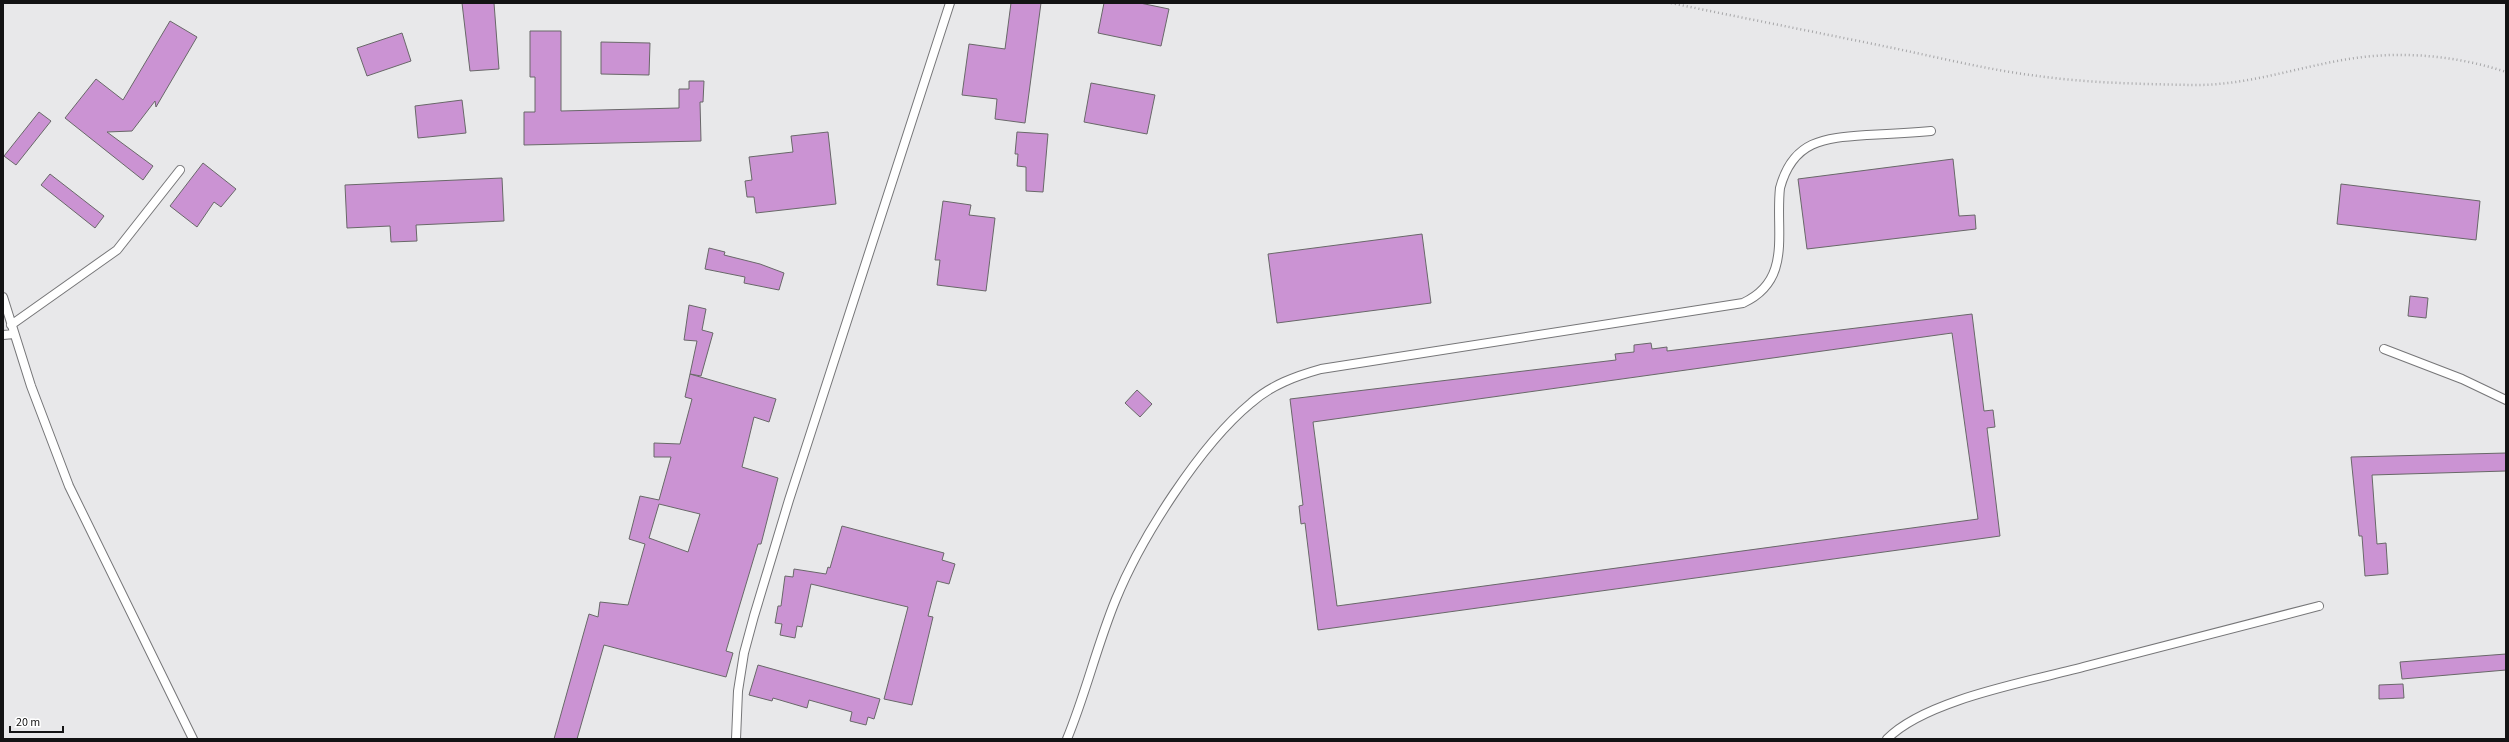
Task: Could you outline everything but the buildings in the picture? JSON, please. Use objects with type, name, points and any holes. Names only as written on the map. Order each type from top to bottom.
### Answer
[{"type":"lane","points":[[736,739],[738,691],[744,653],[754,616],[788,500],[950,3]]},
{"type":"lane","points":[[1067,739],[1117,597],[1150,533],[1199,461],[1237,415],[1256,398],[1284,381],[1321,369],[1743,303],[1763,290],[1776,270],[1780,188],[1787,169],[1798,153],[1809,145],[1834,137],[1931,131]]},
{"type":"lane","points":[[11,325],[111,256],[129,237],[180,170]]},
{"type":"lane","points":[[3,297],[11,325],[49,436],[69,486],[193,739]]},
{"type":"lane","points":[[3,335],[14,334]]},
{"type":"lane","points":[[2384,349],[2462,379],[2506,400]]},
{"type":"lane","points":[[1887,739],[1899,726],[1916,717],[1979,695],[2319,606]]},
{"type":"path","points":[[1670,3],[1995,69],[2067,79],[2193,85],[2220,84],[2271,76],[2354,58],[2386,55],[2418,55],[2450,59],[2482,64],[2506,72]]}]
